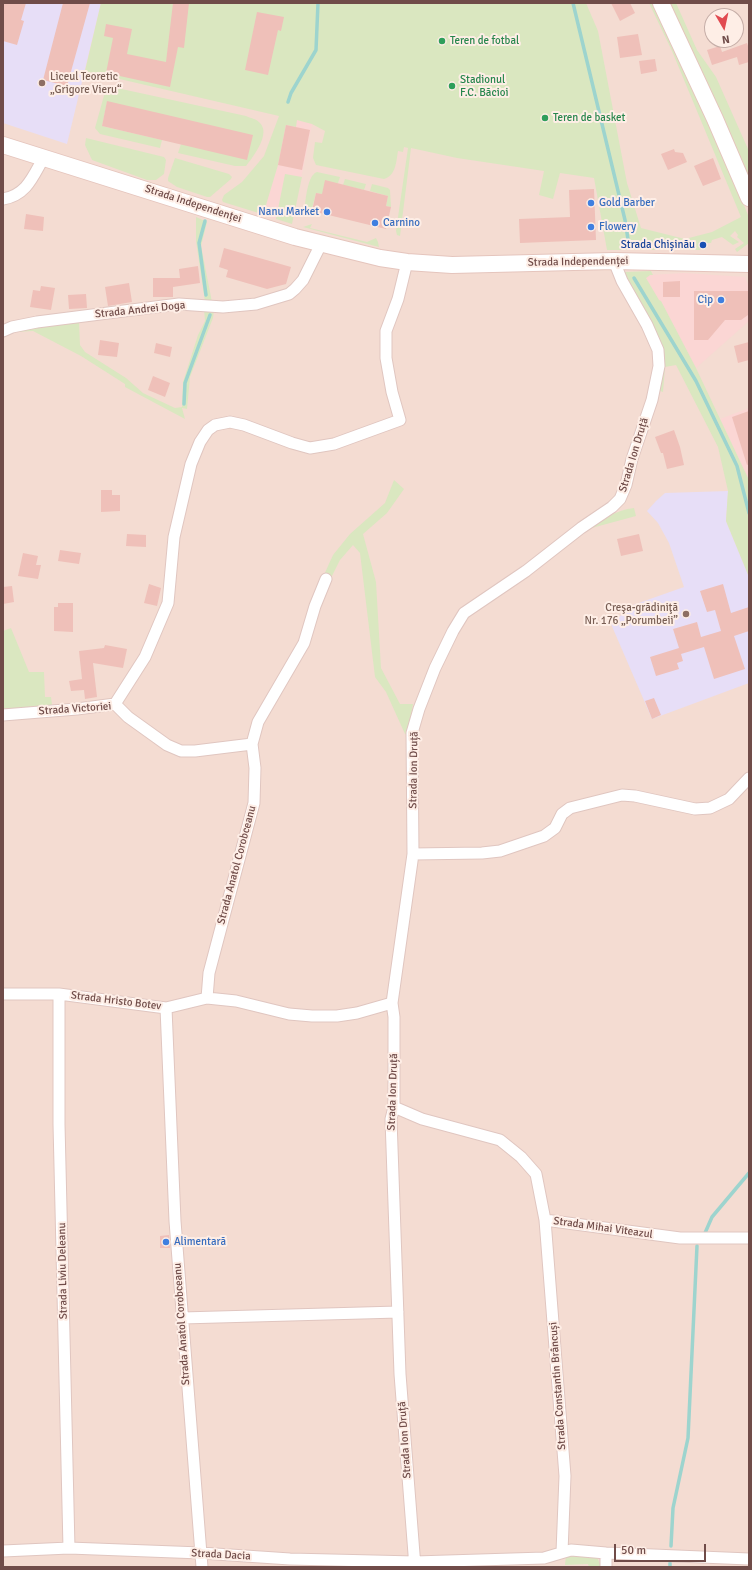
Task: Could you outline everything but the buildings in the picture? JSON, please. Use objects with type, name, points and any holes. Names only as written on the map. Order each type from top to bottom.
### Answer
[{"type":"main road","points":[[661,3],[715,119],[749,198]]},
{"type":"main road","name":"Strada Independenței","points":[[3,145],[321,244],[380,258],[408,262],[452,264],[614,260],[749,264]]},
{"type":"street","points":[[3,199],[10,198],[25,190],[44,157]]},
{"type":"street","name":"Strada Andrei Doga","points":[[3,331],[12,326],[37,322],[179,304],[223,307],[256,304],[289,294],[295,289],[302,280],[321,244]]},
{"type":"street","name":"Strada Ion Druță","points":[[415,1564],[401,1382],[391,1119],[394,1107],[394,1017],[392,1003],[413,854],[412,733],[419,709],[453,631],[464,613],[526,571],[581,528],[612,507],[620,499],[626,485],[632,460],[652,400],[658,376],[659,356],[658,350],[647,325],[622,281],[614,260]]},
{"type":"street","points":[[115,704],[145,658],[168,603],[174,537],[191,464],[200,442],[208,430],[215,425],[230,422],[244,425],[292,443],[310,448],[334,444],[400,420],[392,392],[386,358],[386,331],[398,299],[408,262]]},
{"type":"street","name":"Strada Anatol Corobceanu","points":[[207,998],[209,973],[254,803],[255,768],[252,744],[258,722],[304,643],[315,606],[326,579]]},
{"type":"street","name":"Strada Victoriei","points":[[3,714],[77,709],[115,704],[128,717],[162,741],[181,751],[195,751],[252,744]]},
{"type":"street","points":[[413,854],[482,853],[500,850],[544,836],[555,828],[562,814],[570,808],[622,795],[635,796],[695,809],[710,808],[728,798],[749,778]]},
{"type":"street","name":"Strada Hristo Botev","points":[[3,994],[59,994],[166,1008],[207,998],[236,1000],[289,1014],[312,1016],[337,1016],[357,1013],[392,1003]]},
{"type":"street","name":"Strada Liviu Deleanu","points":[[59,994],[59,1124],[69,1548]]},
{"type":"street","name":"Strada Anatol Corobceanu","points":[[166,1008],[175,1221],[202,1567]]},
{"type":"street","name":"Strada Mihai Viteazul","points":[[394,1107],[422,1119],[500,1140],[522,1157],[536,1174],[545,1220],[680,1238],[749,1238]]},
{"type":"street","name":"Strada Constantin Brâncuși","points":[[545,1220],[565,1476],[562,1552]]},
{"type":"street","points":[[182,1318],[398,1312]]},
{"type":"street","name":"Strada Dacia","points":[[3,1551],[69,1548],[415,1564],[544,1558],[571,1550],[606,1553],[749,1559]]},
{"type":"street","points":[[606,1553],[606,1567]]},
{"type":"shaded area","points":[[3,3],[749,3],[749,1567],[3,1567]]},
{"type":"shaded area","name":"Liceul Teoretic „Grigore Vieru“","points":[[3,3],[101,3],[67,144],[3,123]]},
{"type":"shaded area","points":[[279,116],[312,124],[292,224],[257,213]]},
{"type":"shaded area","points":[[684,273],[745,277],[749,287],[749,321],[696,368],[661,301],[659,301],[646,278],[650,275]]},
{"type":"shaded area","points":[[749,408],[749,478],[748,478],[720,419]]},
{"type":"shaded area","name":"Creşa-grădiniţă Nr. 176 „Porumbeii”","points":[[728,491],[726,521],[749,577],[749,683],[652,719],[611,624],[633,605],[684,587],[669,543],[658,523],[647,511],[665,493]]},
{"type":"green space","points":[[101,3],[586,3],[598,31],[627,183],[641,228],[685,239],[712,232],[741,217],[672,51],[649,3],[653,3],[707,114],[748,215],[749,243],[737,252],[735,249],[744,243],[737,237],[738,235],[735,231],[730,236],[739,242],[733,245],[722,237],[712,240],[711,243],[700,243],[700,250],[607,250],[594,178],[560,173],[553,199],[539,195],[544,171],[457,158],[411,148],[400,236],[397,235],[396,231],[408,148],[404,147],[403,152],[398,151],[393,172],[384,179],[316,165],[313,158],[315,142],[322,143],[325,131],[312,124],[297,120],[296,127],[286,125],[278,165],[266,205],[267,211],[265,215],[223,202],[222,200],[224,195],[242,182],[264,156],[279,116],[85,71]]},
{"type":"green space","points":[[668,3],[676,3],[697,50],[716,77],[748,149],[749,181]]},
{"type":"green space","points":[[117,88],[246,116],[259,122],[263,128],[260,145],[246,166],[235,166],[178,153],[181,144],[107,102],[102,126],[162,140],[160,148],[100,134],[95,128],[105,92]]},
{"type":"green space","points":[[86,138],[164,157],[166,160],[164,174],[156,180],[147,180],[92,160],[85,145]]},
{"type":"green space","points":[[175,158],[229,174],[232,177],[210,197],[177,187],[168,181]]},
{"type":"green space","points":[[317,172],[340,177],[338,183],[322,194],[316,193],[310,216],[305,213],[304,210],[306,195],[311,178]]},
{"type":"green space","points":[[285,174],[302,177],[292,224],[276,219]]},
{"type":"green space","points":[[345,179],[366,184],[364,190],[343,185]]},
{"type":"green space","points":[[372,184],[388,188],[390,190],[391,207],[386,206],[388,196],[370,191]]},
{"type":"green space","points":[[196,217],[207,222],[201,246],[212,302],[205,302],[196,241]]},
{"type":"green space","points":[[312,224],[310,228],[367,242],[376,238],[379,247],[303,227]]},
{"type":"green space","points":[[651,271],[653,275],[646,278],[661,301],[696,368],[748,478],[749,577],[726,521],[728,491],[718,447],[676,365],[665,367],[663,392],[660,391],[662,363],[623,272]]},
{"type":"green space","points":[[204,309],[214,310],[213,318],[190,377],[187,409],[182,408],[185,419],[125,387],[125,384],[81,356],[33,331],[15,332],[30,326],[79,321],[80,345],[85,352],[126,378],[143,393],[175,408],[182,407],[183,382],[198,335],[205,321]]},
{"type":"green space","points":[[394,480],[404,489],[387,513],[363,534],[376,582],[381,668],[400,704],[413,704],[408,735],[405,734],[386,692],[375,677],[360,553],[353,545],[340,560],[330,580],[323,577],[333,555],[350,534],[385,503]]},
{"type":"green space","points":[[634,508],[636,516],[588,529],[604,518],[627,509]]},
{"type":"green space","points":[[11,628],[29,672],[44,672],[45,697],[51,697],[52,705],[18,710],[3,708],[3,631]]},
{"type":"green space","points":[[566,1555],[597,1557],[601,1567],[589,1567],[588,1564],[565,1565]]},
{"type":"waterway","points":[[288,102],[291,93],[316,50],[318,3]]},
{"type":"waterway","points":[[573,3],[625,220],[629,246]]},
{"type":"waterway","points":[[205,221],[199,243],[206,295]]},
{"type":"waterway","points":[[634,278],[696,381],[737,466],[749,513]]},
{"type":"waterway","points":[[184,404],[185,383],[210,315]]},
{"type":"waterway","points":[[705,1233],[712,1217],[749,1173]]},
{"type":"waterway","points":[[671,1546],[673,1508],[688,1438],[697,1246]]},
{"type":"place","name":"Teren de fotbal","points":[[442,41]]},
{"type":"place","name":"Liceul Teoretic „Grigore Vieru“","points":[[42,83]]},
{"type":"place","name":"Stadionul F.C. Băcioi","points":[[452,86]]},
{"type":"place","name":"Teren de basket","points":[[545,118]]},
{"type":"place","name":"Gold Barber","points":[[591,203]]},
{"type":"place","name":"Nanu Market","points":[[327,212]]},
{"type":"place","name":"Carnino","points":[[375,223]]},
{"type":"place","name":"Flowery","points":[[591,227]]},
{"type":"place","name":"Strada Chișinău","points":[[703,245]]},
{"type":"place","name":"Cip","points":[[721,300]]},
{"type":"place","name":"Creşa-grădiniţă Nr. 176 „Porumbeii”","points":[[686,614]]},
{"type":"place","name":"Alimentară","points":[[166,1242]]}]
